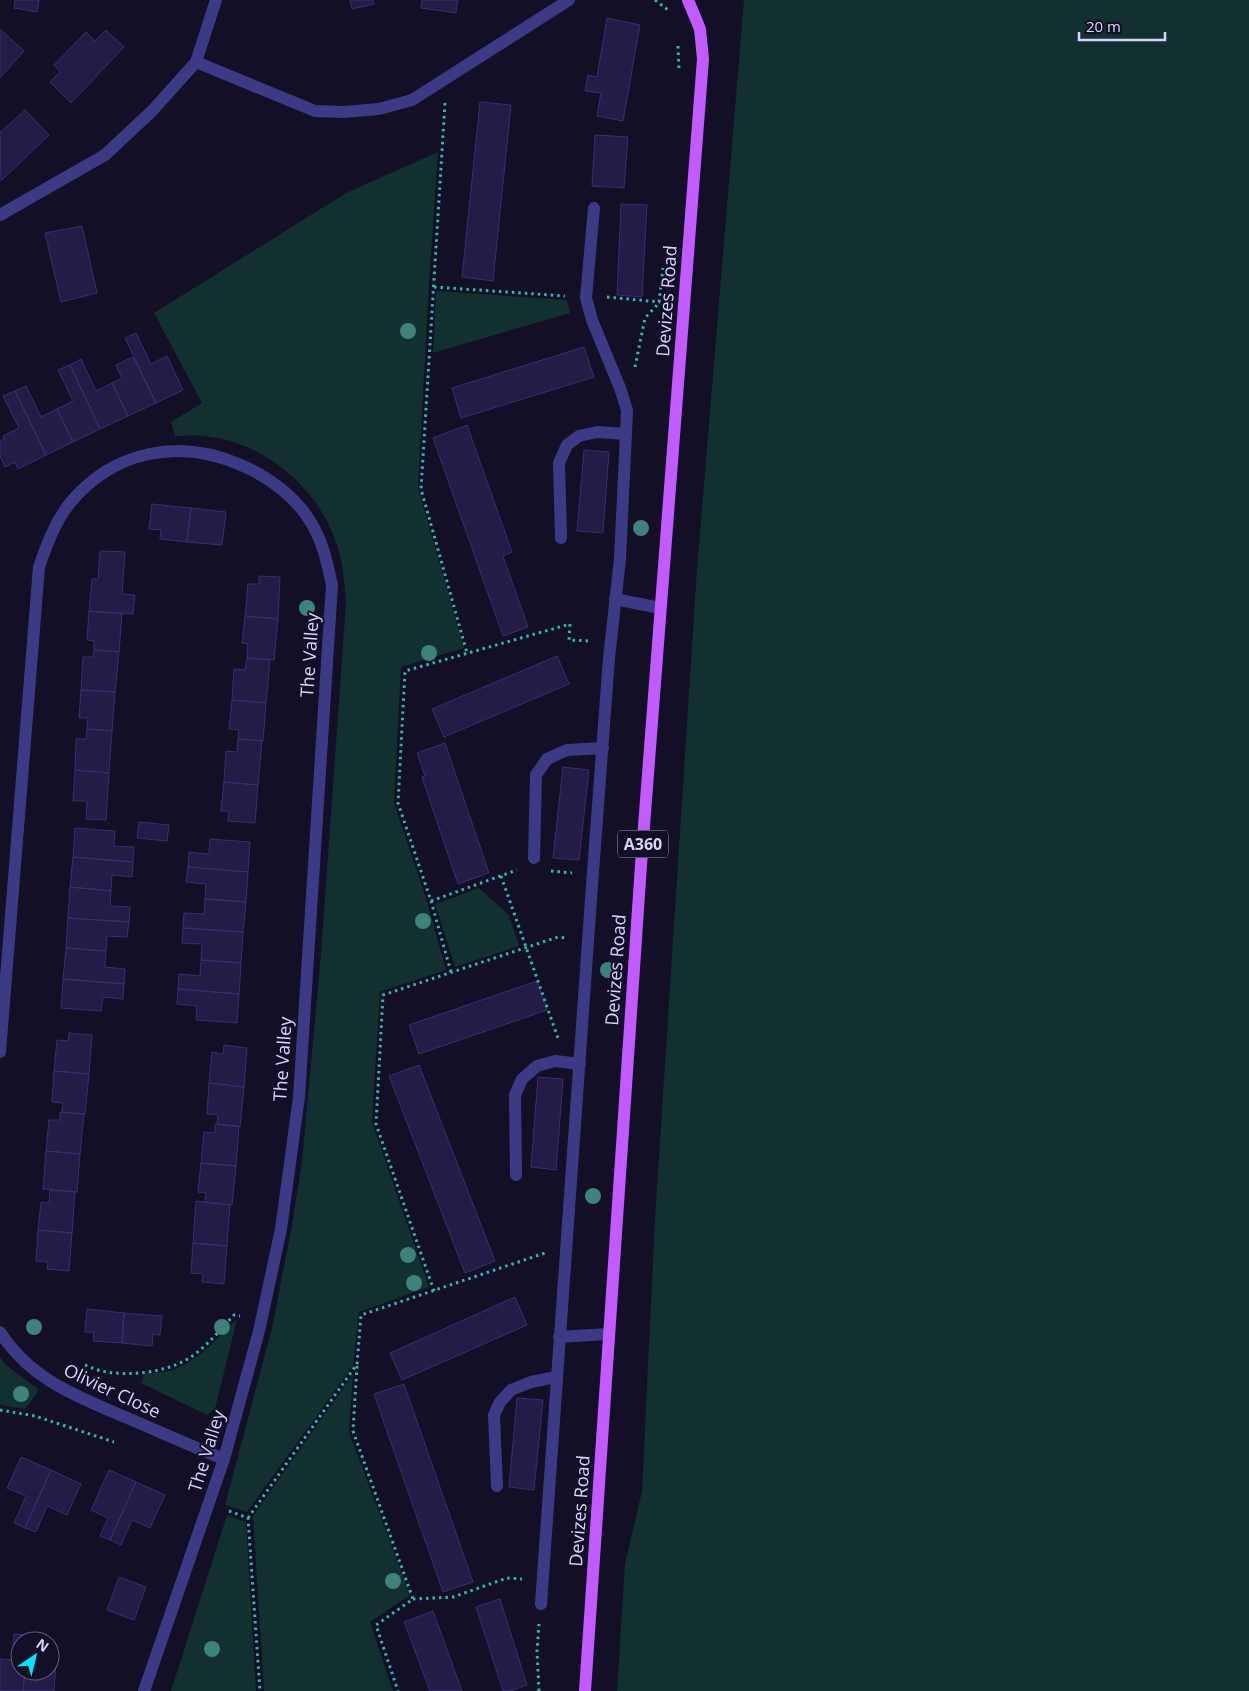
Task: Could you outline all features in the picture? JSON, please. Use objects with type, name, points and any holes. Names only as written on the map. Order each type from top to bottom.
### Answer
[{"type":"main road","name":"Devizes Road","points":[[585,1691],[602,1451],[608,1334],[660,608],[703,59],[700,29],[688,0]]},
{"type":"street","points":[[0,215],[105,155],[152,111],[196,62],[216,0]]},
{"type":"street","points":[[196,62],[315,111],[343,112],[380,109],[412,100],[569,0]]},
{"type":"street","points":[[541,1604],[588,940],[611,643],[620,559],[627,410],[592,320],[587,297],[594,208]]},
{"type":"street","points":[[561,538],[559,463],[567,446],[580,436],[597,432],[626,434]]},
{"type":"street","name":"The Valley","points":[[6,918],[39,567],[51,533],[70,503],[96,478],[124,462],[154,451],[187,450],[224,457],[256,471],[285,492],[310,520],[325,552],[332,585],[299,1097],[281,1229],[261,1321],[224,1459],[144,1691]]},
{"type":"street","points":[[615,599],[660,608]]},
{"type":"street","points":[[534,858],[536,775],[547,759],[567,750],[603,748]]},
{"type":"street","points":[[0,1052],[6,918]]},
{"type":"street","points":[[516,1175],[516,1095],[522,1079],[537,1066],[555,1061],[580,1064]]},
{"type":"street","name":"Olivier Close","points":[[0,1332],[15,1352],[30,1367],[57,1386],[224,1459]]},
{"type":"street","points":[[559,1337],[608,1334]]},
{"type":"street","points":[[497,1486],[494,1416],[500,1402],[511,1390],[531,1382],[556,1376]]},
{"type":"path","points":[[655,0],[667,8],[671,15]]},
{"type":"path","points":[[678,44],[679,74]]},
{"type":"path","points":[[446,93],[421,490],[467,653]]},
{"type":"path","points":[[634,371],[645,318],[659,302],[664,259]]},
{"type":"path","points":[[434,287],[659,302]]},
{"type":"path","points":[[451,972],[431,901],[398,803],[404,671],[570,624],[569,640],[611,643]]},
{"type":"path","points":[[431,901],[522,868]]},
{"type":"path","points":[[549,871],[593,874]]},
{"type":"path","points":[[500,876],[566,1062]]},
{"type":"path","points":[[434,1291],[376,1124],[383,995],[558,937],[588,940]]},
{"type":"path","points":[[414,1599],[353,1432],[361,1315],[566,1246]]},
{"type":"path","points":[[85,1365],[107,1372],[131,1373],[163,1370],[186,1360],[209,1342],[234,1315],[261,1321]]},
{"type":"path","points":[[260,1691],[248,1518],[357,1364]]},
{"type":"path","points":[[0,1410],[34,1416],[114,1442]]},
{"type":"path","points":[[209,1505],[248,1518]]},
{"type":"path","points":[[398,1691],[376,1625],[414,1599],[453,1598],[507,1578],[542,1580]]},
{"type":"path","points":[[539,1691],[537,1651],[541,1604]]},
{"type":"green space","points":[[744,0],[1249,0],[1249,1691],[617,1691],[625,1564],[642,1491],[655,1219],[697,569]]},
{"type":"green space","points":[[438,152],[418,488],[464,648],[401,667],[394,803],[426,898],[446,970],[380,992],[372,1122],[429,1287],[359,1312],[353,1366],[247,1512],[225,1505],[272,1328],[302,1161],[321,954],[346,602],[342,564],[336,542],[316,503],[302,486],[268,458],[248,448],[227,440],[205,436],[175,436],[171,422],[202,403],[154,313],[346,193]]},
{"type":"green space","points":[[436,291],[567,300],[570,313],[433,353]]},
{"type":"green space","points":[[479,888],[509,915],[519,946],[455,967],[435,904]]},
{"type":"green space","points":[[237,1319],[215,1409],[207,1415],[141,1383],[145,1373],[165,1372],[176,1369],[195,1358]]},
{"type":"green space","points":[[0,1357],[6,1365],[39,1390],[25,1409],[0,1405]]},
{"type":"green space","points":[[353,1374],[349,1432],[410,1595],[370,1622],[393,1691],[264,1691],[253,1516]]},
{"type":"green space","points":[[227,1515],[246,1522],[256,1691],[171,1691]]},
{"type":"building","points":[[15,0],[39,0],[37,12],[14,8]]},
{"type":"building","points":[[350,0],[373,0],[374,4],[352,9]]},
{"type":"building","points":[[422,0],[458,0],[456,13],[421,8]]},
{"type":"building","points":[[607,18],[640,25],[623,121],[597,116],[601,93],[585,91],[588,75],[597,77]]},
{"type":"building","points":[[0,29],[24,51],[0,78]]},
{"type":"building","points":[[106,30],[124,47],[71,103],[50,82],[60,72],[54,65],[86,32],[95,41]]},
{"type":"building","points":[[480,102],[511,105],[493,281],[462,277]]},
{"type":"building","points":[[25,110],[49,135],[1,181],[0,131]]},
{"type":"building","points":[[595,135],[628,137],[624,188],[592,186]]},
{"type":"building","points":[[621,204],[647,205],[642,297],[617,295]]},
{"type":"building","points":[[82,226],[97,293],[61,302],[45,233]]},
{"type":"building","points":[[136,333],[151,364],[167,356],[183,390],[156,403],[125,338]]},
{"type":"building","points":[[584,347],[594,377],[461,418],[452,388]]},
{"type":"building","points":[[133,357],[156,403],[128,416],[112,383],[122,378],[116,365]]},
{"type":"building","points":[[81,359],[96,391],[112,383],[128,416],[100,429],[70,365]]},
{"type":"building","points":[[70,365],[100,429],[73,442],[57,409],[73,401],[58,370]]},
{"type":"building","points":[[26,386],[41,417],[57,409],[73,442],[46,455],[15,391]]},
{"type":"building","points":[[15,391],[46,455],[18,469],[15,462],[5,467],[0,456],[0,441],[4,439],[3,436],[19,428],[3,396]]},
{"type":"building","points":[[467,425],[512,552],[503,556],[528,627],[503,636],[433,438]]},
{"type":"building","points":[[584,450],[609,452],[603,533],[577,531]]},
{"type":"building","points":[[152,504],[191,508],[187,542],[160,539],[161,530],[149,529]]},
{"type":"building","points":[[191,508],[226,512],[222,545],[187,542]]},
{"type":"building","points":[[100,551],[125,552],[122,594],[135,595],[133,614],[89,611],[92,579],[98,579]]},
{"type":"building","points":[[259,576],[280,577],[278,619],[245,616],[248,584],[259,584]]},
{"type":"building","points":[[89,611],[122,614],[119,652],[94,650],[94,641],[87,640]]},
{"type":"building","points":[[245,616],[278,619],[274,660],[247,658],[248,644],[242,643]]},
{"type":"building","points":[[94,650],[119,652],[115,692],[81,690],[83,657],[93,657]]},
{"type":"building","points":[[557,656],[569,684],[444,737],[432,709]]},
{"type":"building","points":[[247,658],[270,660],[266,703],[232,700],[234,669],[245,670]]},
{"type":"building","points":[[81,690],[115,692],[112,731],[87,729],[88,718],[79,718]]},
{"type":"building","points":[[232,700],[266,703],[263,741],[238,739],[239,730],[229,729]]},
{"type":"building","points":[[87,729],[112,731],[109,773],[75,770],[76,739],[86,739]]},
{"type":"building","points":[[238,739],[262,741],[258,785],[224,782],[226,751],[237,752]]},
{"type":"building","points":[[445,743],[489,873],[458,884],[422,777],[425,776],[417,753]]},
{"type":"building","points":[[563,767],[589,770],[579,860],[553,858]]},
{"type":"building","points":[[75,770],[109,773],[106,820],[86,819],[87,801],[73,801]]},
{"type":"building","points":[[224,782],[258,785],[255,823],[228,821],[229,811],[221,811]]},
{"type":"building","points":[[139,822],[169,825],[167,841],[137,838]]},
{"type":"building","points":[[75,828],[115,831],[114,846],[134,847],[133,862],[73,857]]},
{"type":"building","points":[[210,839],[250,842],[248,872],[188,867],[189,852],[209,854]]},
{"type":"building","points":[[73,857],[133,862],[132,877],[112,875],[111,891],[70,887]]},
{"type":"building","points":[[188,867],[248,872],[246,902],[205,899],[206,884],[186,882]]},
{"type":"building","points":[[70,887],[111,891],[110,906],[130,907],[129,922],[68,918]]},
{"type":"building","points":[[205,899],[246,902],[243,932],[183,928],[184,913],[204,914]]},
{"type":"building","points":[[68,918],[129,922],[127,937],[107,936],[106,951],[66,948]]},
{"type":"building","points":[[183,928],[243,932],[241,963],[201,960],[202,944],[182,943]]},
{"type":"building","points":[[66,948],[106,951],[105,967],[125,969],[124,984],[63,979]]},
{"type":"building","points":[[201,960],[241,963],[239,994],[178,989],[179,974],[200,976]]},
{"type":"building","points":[[63,979],[124,984],[123,999],[103,997],[101,1011],[61,1008]]},
{"type":"building","points":[[537,981],[547,1010],[419,1054],[409,1025]]},
{"type":"building","points":[[178,989],[239,994],[237,1023],[196,1020],[197,1006],[177,1004]]},
{"type":"building","points":[[69,1033],[92,1035],[89,1074],[54,1071],[57,1040],[68,1041]]},
{"type":"building","points":[[224,1045],[247,1048],[244,1087],[209,1083],[212,1052],[223,1054]]},
{"type":"building","points":[[419,1065],[495,1261],[465,1273],[389,1076]]},
{"type":"building","points":[[54,1071],[89,1074],[85,1114],[62,1112],[63,1103],[52,1102]]},
{"type":"building","points":[[538,1077],[563,1079],[556,1170],[531,1167]]},
{"type":"building","points":[[209,1083],[244,1087],[240,1127],[217,1124],[218,1115],[207,1114]]},
{"type":"building","points":[[60,1112],[84,1114],[80,1154],[46,1151],[49,1120],[60,1120]]},
{"type":"building","points":[[215,1124],[239,1126],[236,1166],[201,1163],[204,1132],[215,1133]]},
{"type":"building","points":[[46,1151],[80,1154],[77,1192],[43,1189]]},
{"type":"building","points":[[201,1163],[236,1166],[232,1205],[205,1202],[206,1193],[198,1192]]},
{"type":"building","points":[[50,1190],[75,1192],[72,1233],[38,1230],[41,1202],[49,1203]]},
{"type":"building","points":[[196,1201],[230,1205],[227,1246],[193,1243]]},
{"type":"building","points":[[38,1230],[72,1233],[69,1271],[47,1269],[48,1262],[36,1261]]},
{"type":"building","points":[[193,1243],[227,1246],[224,1284],[202,1282],[203,1274],[191,1273]]},
{"type":"building","points":[[515,1297],[527,1325],[402,1380],[390,1353]]},
{"type":"building","points":[[87,1309],[124,1313],[122,1343],[93,1341],[94,1332],[85,1332]]},
{"type":"building","points":[[124,1313],[162,1316],[160,1335],[153,1334],[152,1346],[122,1343]]},
{"type":"building","points":[[404,1384],[473,1582],[443,1592],[374,1394]]},
{"type":"building","points":[[517,1398],[543,1400],[534,1490],[509,1487]]},
{"type":"building","points":[[21,1457],[51,1470],[25,1528],[14,1523],[26,1496],[7,1488]]},
{"type":"building","points":[[51,1470],[81,1484],[67,1515],[47,1506],[36,1532],[25,1528]]},
{"type":"building","points":[[109,1470],[136,1482],[110,1540],[100,1536],[108,1518],[91,1510]]},
{"type":"building","points":[[136,1482],[165,1495],[150,1528],[132,1520],[121,1545],[110,1540]]},
{"type":"building","points":[[119,1577],[146,1587],[134,1620],[107,1610]]},
{"type":"building","points":[[500,1599],[527,1685],[510,1691],[503,1691],[476,1607]]},
{"type":"building","points":[[433,1611],[462,1691],[430,1691],[404,1622]]},
{"type":"building","points":[[0,1659],[10,1660],[10,1681],[24,1681],[23,1691],[0,1691]]},
{"type":"building","points":[[24,1681],[55,1681],[54,1691],[23,1691]]}]
